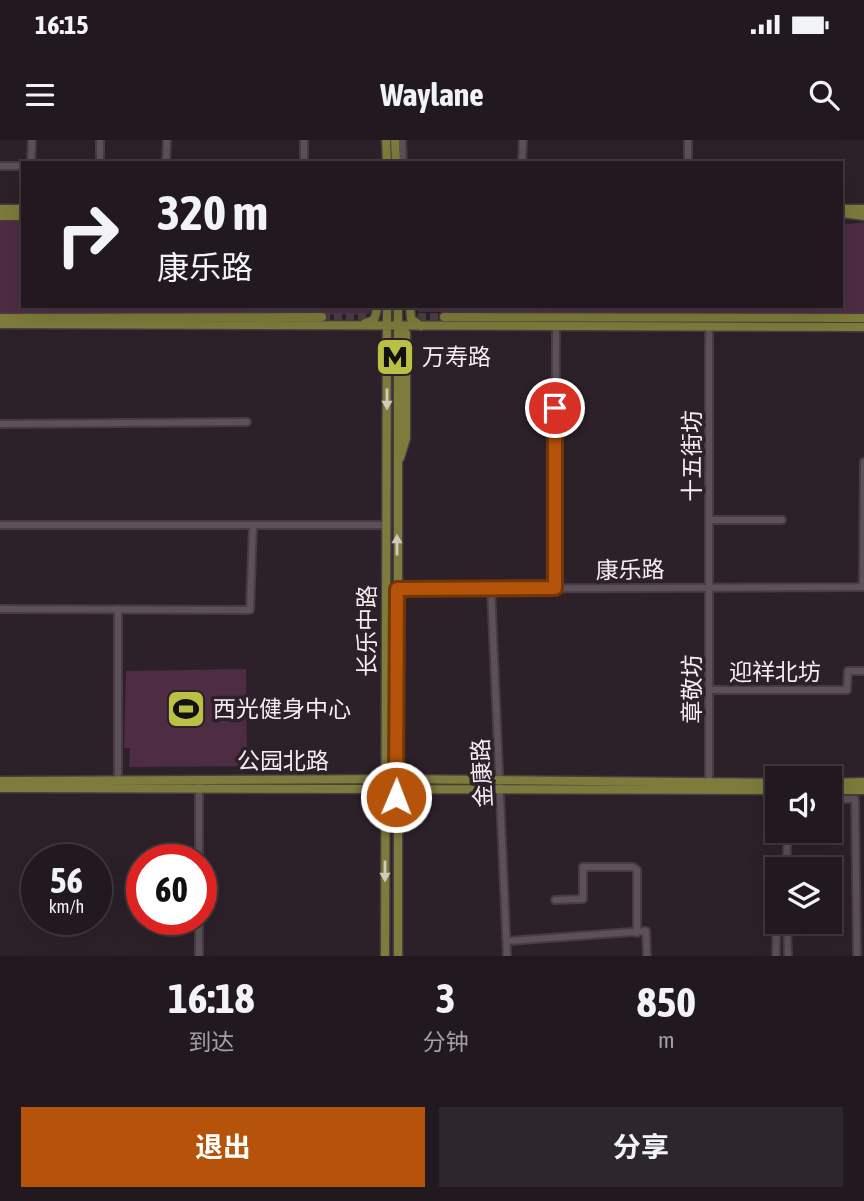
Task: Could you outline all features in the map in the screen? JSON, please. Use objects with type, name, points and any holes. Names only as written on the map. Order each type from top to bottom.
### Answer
[{"type":"main road","points":[[386,140],[387,161]]},
{"type":"main road","points":[[395,140],[396,161]]},
{"type":"main road","points":[[0,209],[21,209]]},
{"type":"main road","points":[[843,213],[864,209]]},
{"type":"main road","points":[[843,213],[864,217]]},
{"type":"main road","points":[[0,216],[21,216]]},
{"type":"main road","points":[[356,326],[374,320],[377,308]]},
{"type":"main road","name":"长乐中路","points":[[385,956],[387,308]]},
{"type":"main road","name":"长乐中路","points":[[398,308],[398,956]]},
{"type":"main road","points":[[410,308],[411,319],[422,326]]},
{"type":"main road","points":[[756,308],[756,322]]},
{"type":"main road","points":[[0,318],[322,317]]},
{"type":"main road","points":[[444,317],[616,317],[864,327]]},
{"type":"main road","points":[[616,317],[666,326]]},
{"type":"main road","points":[[798,326],[828,318]]},
{"type":"main road","points":[[0,324],[709,326],[864,318]]},
{"type":"main road","points":[[386,494],[397,494]]},
{"type":"main road","name":"公园北路","points":[[0,781],[200,784]]},
{"type":"main road","points":[[842,783],[864,782]]},
{"type":"main road","name":"公园北路","points":[[0,788],[396,784],[765,789]]},
{"type":"main road","name":"公园北路","points":[[709,787],[765,784]]},
{"type":"main road","points":[[842,790],[864,790]]},
{"type":"street","points":[[32,140],[32,161]]},
{"type":"street","points":[[100,140],[100,161]]},
{"type":"street","points":[[166,161],[167,140]]},
{"type":"street","points":[[304,140],[304,161]]},
{"type":"street","points":[[402,140],[403,161]]},
{"type":"street","points":[[522,161],[523,140]]},
{"type":"street","points":[[688,140],[688,161]]},
{"type":"street","points":[[0,166],[21,166]]},
{"type":"street","points":[[555,588],[556,326]]},
{"type":"street","name":"十五街坊","points":[[709,326],[709,587]]},
{"type":"street","points":[[0,424],[247,422]]},
{"type":"street","points":[[863,587],[864,462]]},
{"type":"street","points":[[709,520],[782,520]]},
{"type":"street","points":[[0,525],[387,526]]},
{"type":"street","points":[[0,609],[250,610],[253,525]]},
{"type":"street","name":"章敬坊","points":[[709,587],[709,787]]},
{"type":"street","name":"康乐路","points":[[397,589],[863,587]]},
{"type":"street","name":"金康路","points":[[491,589],[507,956]]},
{"type":"street","points":[[118,609],[118,781]]},
{"type":"street","name":"迎祥北坊","points":[[709,690],[847,690],[848,671],[864,670]]},
{"type":"street","points":[[199,844],[200,784]]},
{"type":"street","points":[[842,799],[855,799],[857,956]]},
{"type":"street","points":[[555,900],[583,899],[583,867],[633,867],[637,870],[637,933]]},
{"type":"street","points":[[507,941],[646,931],[647,956]]},
{"type":"street","points":[[776,934],[776,956]]},
{"type":"street","points":[[788,934],[789,956]]},
{"type":"street","points":[[199,935],[199,956]]},
{"type":"shaded area","points":[[0,221],[21,221],[21,308],[373,308],[367,315],[0,314]]},
{"type":"shaded area","points":[[864,222],[864,313],[419,312],[416,308],[843,308],[843,225]]},
{"type":"shaded area","name":"西光健身中心","points":[[246,669],[247,766],[129,767],[130,748],[124,748],[126,671]]},
{"type":"tunnel","points":[[322,317],[444,317]]},
{"type":"place","name":"万寿路","points":[[395,357]]},
{"type":"place","name":"西光健身中心","points":[[186,709]]},
{"type":"route","points":[[396,797],[397,589],[555,588],[555,408]]}]
